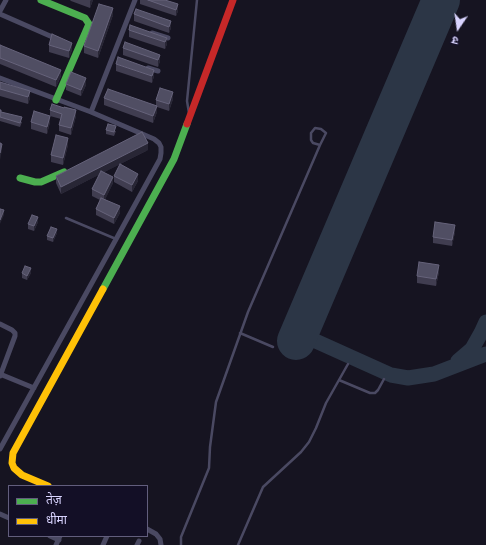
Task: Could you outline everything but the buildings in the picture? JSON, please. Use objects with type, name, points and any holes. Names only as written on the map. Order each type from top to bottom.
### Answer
[{"type":"street","points":[[6,0],[0,13],[64,42]]},
{"type":"street","points":[[41,0],[85,18],[88,21],[87,30],[75,46],[56,100]]},
{"type":"street","points":[[91,112],[114,57],[135,0]]},
{"type":"street","points":[[46,485],[22,475],[14,468],[12,463],[13,453],[174,159],[233,0]]},
{"type":"street","points":[[125,24],[132,26]]},
{"type":"street","points":[[147,31],[168,38]]},
{"type":"street","points":[[114,57],[121,59]]},
{"type":"street","points":[[144,66],[158,71]]},
{"type":"street","points":[[0,78],[91,112],[141,134],[159,143],[161,147],[160,159],[34,388],[2,440],[0,449]]},
{"type":"street","points":[[134,137],[141,134]]},
{"type":"street","points":[[20,178],[41,182],[72,168]]},
{"type":"street","points":[[0,324],[12,330],[16,336],[0,375],[34,388]]},
{"type":"street","points":[[148,530],[156,534],[160,539],[161,545]]},
{"type":"lane","points":[[190,118],[187,101],[196,0]]},
{"type":"lane","points":[[181,545],[181,537],[209,468],[210,447],[216,402],[240,333],[251,304],[326,133],[321,129],[314,128],[311,133],[311,140],[313,144],[320,145]]},
{"type":"lane","points":[[66,218],[116,239]]},
{"type":"lane","points":[[240,333],[273,348]]},
{"type":"lane","points":[[238,545],[263,487],[301,452],[309,442],[326,403],[348,364]]},
{"type":"lane","points":[[339,380],[370,393],[374,393],[378,390],[384,379]]},
{"type":"taxiway","points":[[458,361],[472,349],[486,322]]},
{"type":"taxiway","points":[[300,334],[391,375],[408,378],[434,374],[486,354]]},
{"type":"runway","points":[[296,341],[441,0]]},
{"type":"traffic: fast","points":[[41,0],[85,18],[89,24],[56,100]]},
{"type":"traffic: fast","points":[[103,289],[174,159],[187,124]]},
{"type":"traffic: fast","points":[[20,178],[41,182],[64,172]]},
{"type":"traffic: slow","points":[[46,485],[22,475],[14,468],[12,463],[13,453],[103,289]]},
{"type":"traffic: jam","points":[[187,124],[233,0]]}]
